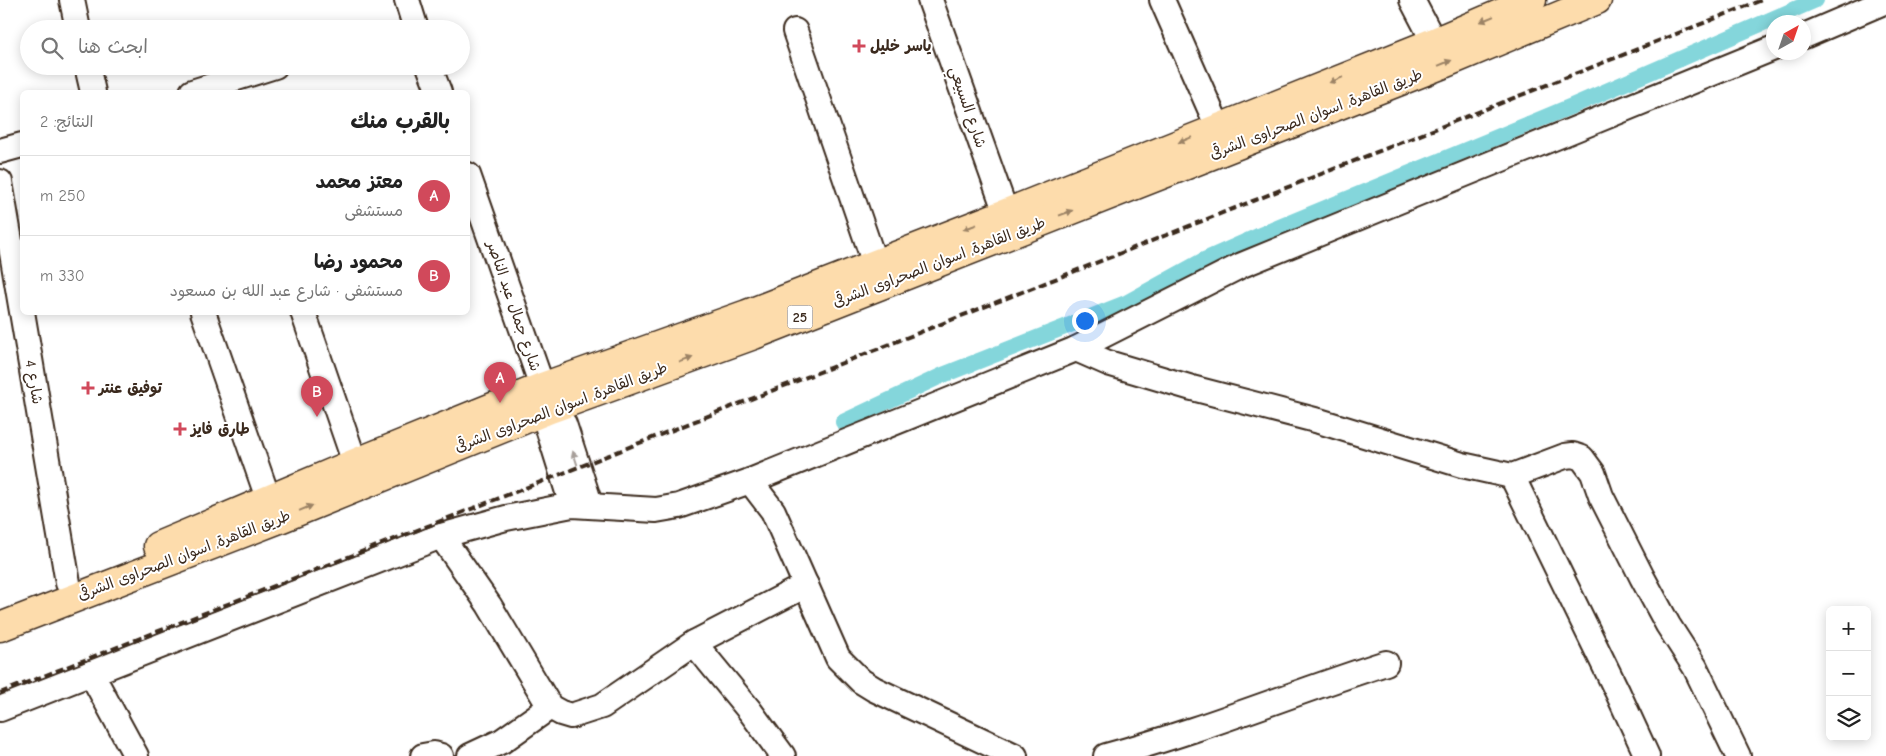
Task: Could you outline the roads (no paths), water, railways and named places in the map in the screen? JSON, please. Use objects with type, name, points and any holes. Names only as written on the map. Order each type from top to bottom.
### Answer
[{"type":"highway","name":"طريق القاهرة, اسوان الصحراوى الشرقى","points":[[0,627],[282,518],[546,398],[747,314],[1434,42],[1532,0]]},
{"type":"highway","name":"طريق القاهرة, اسوان الصحراوى الشرقى","points":[[0,608],[269,501],[355,462],[546,398],[754,335],[1431,69],[1597,0]]},
{"type":"street","points":[[72,0],[76,20]]},
{"type":"street","points":[[407,0],[412,20]]},
{"type":"street","name":"شارع السبيعي","points":[[930,0],[1006,213]]},
{"type":"street","points":[[1162,0],[1218,127]]},
{"type":"street","points":[[1412,0],[1434,42]]},
{"type":"street","points":[[1811,33],[1886,1]]},
{"type":"street","points":[[795,31],[875,264]]},
{"type":"street","points":[[0,709],[441,536],[506,518],[581,505],[631,510],[656,510],[679,506],[750,481],[1076,349],[1242,265],[1766,51]]},
{"type":"street","points":[[89,75],[92,90]]},
{"type":"street","points":[[205,90],[225,87],[254,75]]},
{"type":"street","points":[[433,75],[438,90]]},
{"type":"street","points":[[0,151],[20,146]]},
{"type":"street","name":"شارع جمال عبد الناصر","points":[[470,181],[546,398],[564,424],[581,505]]},
{"type":"street","name":"شارع 4","points":[[0,182],[20,300]]},
{"type":"street","name":"شارع 4","points":[[23,315],[68,582]]},
{"type":"street","points":[[204,315],[269,501]]},
{"type":"street","points":[[304,315],[355,462]]},
{"type":"street","points":[[1076,349],[1108,363],[1192,388],[1319,422],[1462,465],[1512,476],[1565,456],[1578,455],[1585,460],[1642,577],[1668,626],[1695,667],[1738,756]]},
{"type":"street","points":[[1512,476],[1617,691],[1646,756]]},
{"type":"street","points":[[750,481],[773,511],[838,658],[861,681],[895,700],[1015,756]]},
{"type":"street","points":[[441,536],[489,605],[550,707],[561,714],[570,716],[602,706],[694,643],[806,585]]},
{"type":"street","points":[[694,643],[750,711],[782,756]]},
{"type":"street","points":[[1106,756],[1177,735],[1314,686],[1386,663]]},
{"type":"street","points":[[91,673],[136,756]]},
{"type":"street","points":[[470,756],[502,741],[550,707]]},
{"type":"street","points":[[423,756],[434,754],[441,756]]},
{"type":"waterway","points":[[843,422],[943,375],[1126,303],[1204,260],[1258,236],[1572,106],[1816,0]]},
{"type":"railway","points":[[0,693],[561,474],[1762,0]]},
{"type":"place","name":"ياسر خليل","points":[[859,46]]},
{"type":"place","name":"توفيق عنتر","points":[[88,388]]},
{"type":"place","name":"معتز محمد","points":[[500,403]]},
{"type":"place","name":"محمود رضا","points":[[317,417]]},
{"type":"place","name":"طارق فايز","points":[[180,429]]}]
